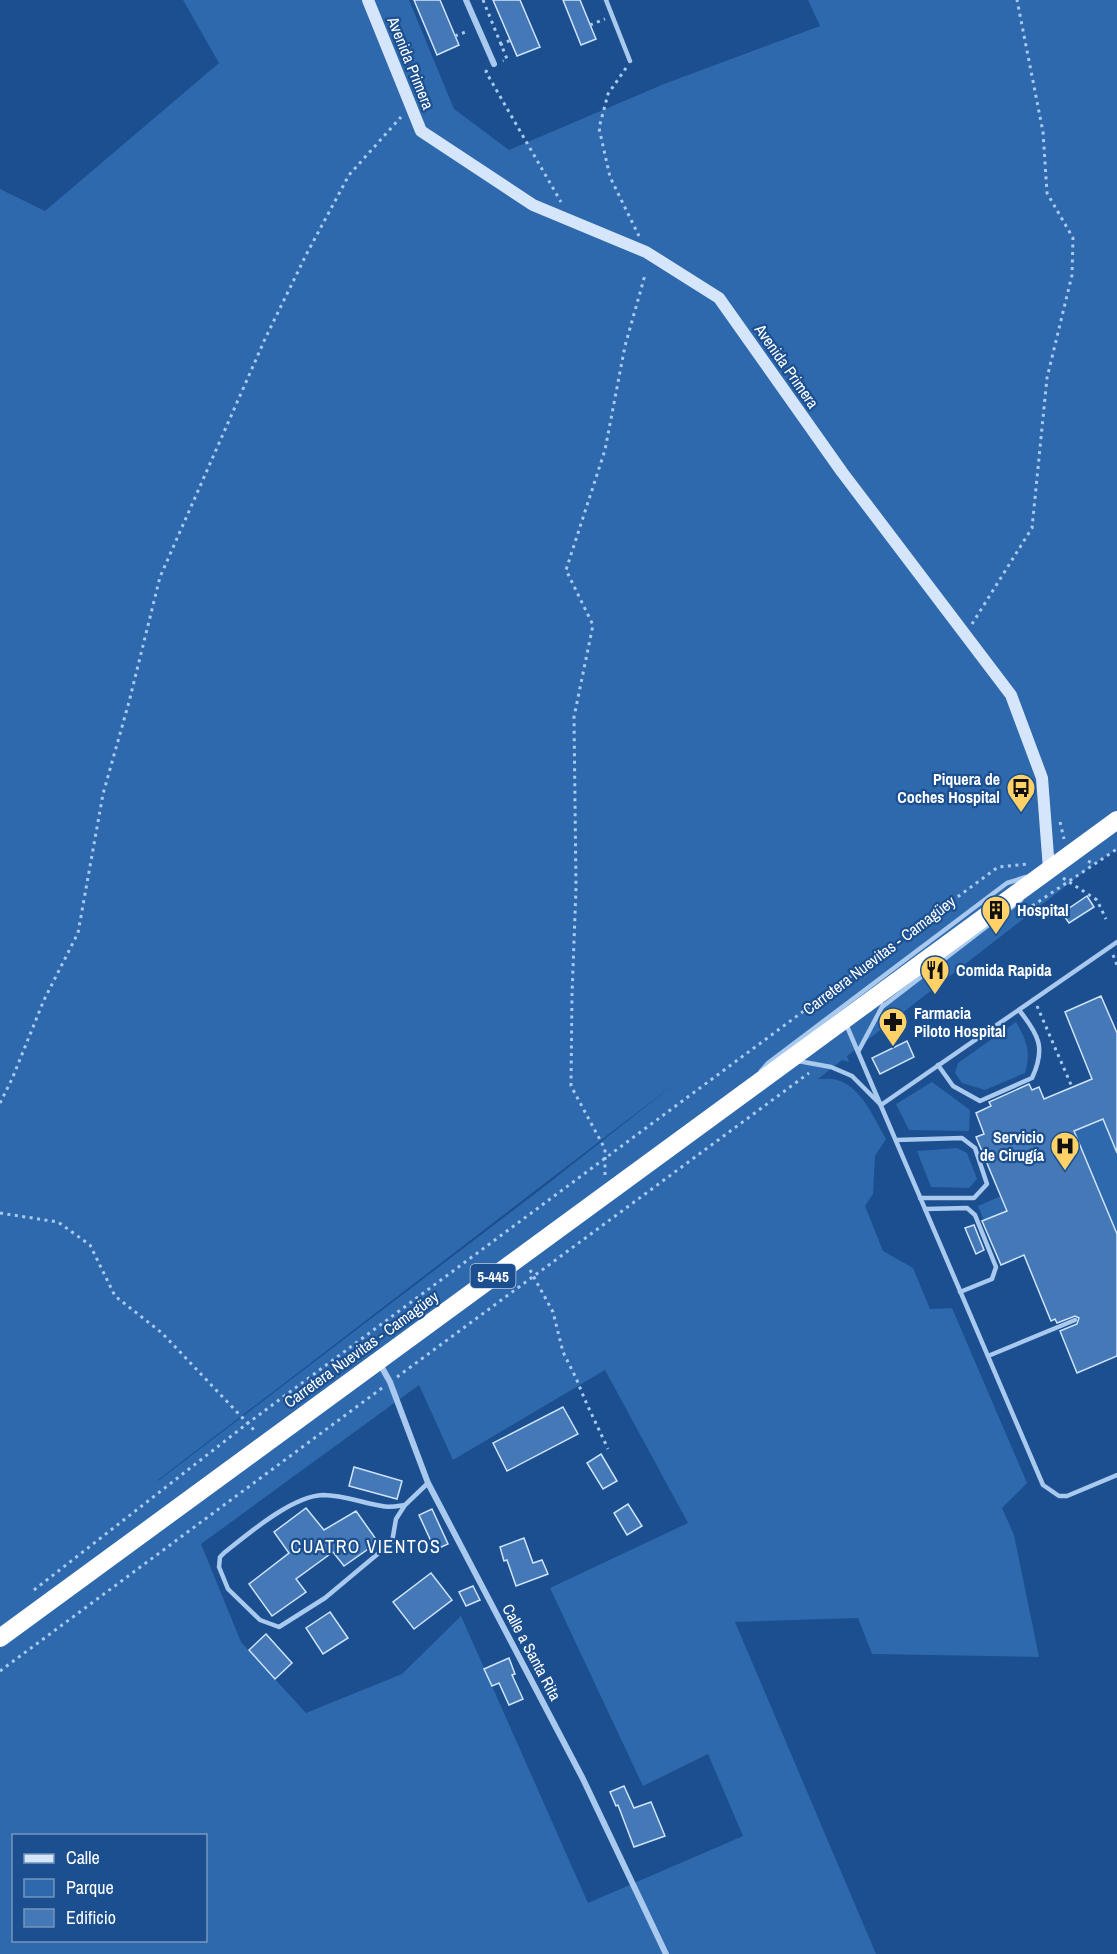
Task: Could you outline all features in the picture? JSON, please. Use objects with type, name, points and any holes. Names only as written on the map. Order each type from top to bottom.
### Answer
[{"type":"highway","name":"Carretera Nuevitas - Camagüey","points":[[0,1638],[895,982],[1048,861],[1109,832],[1117,820]]},
{"type":"main road","name":"Avenida Primera","points":[[368,0],[421,131],[533,205],[646,252],[718,298],[842,472],[1011,695],[1042,778],[1048,861]]},
{"type":"street","points":[[466,0],[494,64]]},
{"type":"street","name":"Calle a Santa Rita","points":[[378,1361],[390,1382],[428,1483],[583,1779],[666,1954]]},
{"type":"lane","points":[[606,0],[630,62]]},
{"type":"lane","points":[[882,1007],[1018,904],[1048,861]]},
{"type":"lane","name":"Carretera Nuevitas - Camagüey","points":[[745,1091],[768,1063],[1007,883],[1048,861]]},
{"type":"lane","points":[[880,1105],[1117,942]]},
{"type":"lane","points":[[858,1052],[895,982]]},
{"type":"lane","points":[[938,1065],[953,1086],[980,1101],[1032,1078],[1040,1061],[1040,1047],[1030,1023],[1019,1010]]},
{"type":"lane","points":[[844,1019],[1043,1485],[1059,1496],[1067,1496],[1117,1474]]},
{"type":"lane","points":[[788,1060],[831,1067],[852,1076],[880,1105]]},
{"type":"lane","points":[[896,1140],[962,1138],[975,1148],[987,1184],[974,1198],[920,1198]]},
{"type":"lane","points":[[925,1209],[967,1208],[975,1215],[996,1266],[992,1279],[960,1292]]},
{"type":"lane","points":[[988,1356],[1076,1320]]},
{"type":"lane","points":[[405,1505],[384,1507],[360,1500],[321,1495],[300,1502],[289,1506],[262,1523],[224,1553],[220,1557],[219,1567],[228,1588],[260,1620],[279,1627],[324,1598],[392,1542],[396,1519],[405,1505],[428,1483]]},
{"type":"path","points":[[483,0],[507,59],[494,64],[486,72],[572,222]]},
{"type":"path","points":[[965,636],[1032,528],[1047,378],[1072,275],[1073,238],[1047,193],[1043,132],[1017,0]]},
{"type":"path","points":[[590,25],[612,16]]},
{"type":"path","points":[[488,50],[511,40]]},
{"type":"path","points":[[630,62],[608,94],[598,128],[610,177],[646,252]]},
{"type":"path","points":[[0,1103],[44,1000],[78,933],[103,794],[129,702],[159,578],[265,339],[306,255],[349,175],[412,107]]},
{"type":"path","points":[[605,1194],[605,1149],[571,1086],[576,888],[574,717],[593,625],[566,570],[605,450],[625,346],[645,275]]},
{"type":"path","points":[[28,1596],[248,1423],[998,867],[1048,861],[1097,900],[1106,919]]},
{"type":"path","points":[[1034,1000],[1072,1087]]},
{"type":"path","points":[[0,1671],[812,1071],[831,1067]]},
{"type":"path","points":[[0,1213],[58,1222],[90,1245],[115,1296],[162,1333],[267,1443]]},
{"type":"path","points":[[520,1257],[535,1276],[553,1312],[563,1352],[608,1449]]},
{"type":"green space","points":[[183,0],[409,0],[454,109],[509,150],[664,84],[820,26],[808,0],[1117,0],[1117,849],[1094,864],[847,1056],[849,1062],[842,1060],[818,1079],[835,1079],[854,1089],[886,1139],[875,1156],[873,1194],[865,1206],[883,1251],[913,1268],[930,1309],[952,1308],[1027,1483],[1002,1508],[1014,1535],[1039,1657],[872,1654],[858,1618],[735,1622],[876,1954],[0,1954],[0,189],[45,211],[219,63]],"holes":[[[677,1082],[545,1186],[158,1481]],[[605,1370],[688,1523],[550,1588],[643,1786],[708,1754],[743,1836],[588,1903],[461,1616],[402,1674],[306,1713],[241,1642],[201,1544],[419,1385],[453,1460]]]},
{"type":"green space","points":[[1016,1022],[1027,1047],[1028,1059],[1025,1073],[985,1090],[962,1083],[955,1073],[958,1063]]},
{"type":"green space","points":[[932,1082],[970,1110],[969,1131],[909,1130],[896,1104]]},
{"type":"green space","points":[[1096,1104],[1117,1154],[1117,1234],[1068,1116],[1079,1129],[1097,1122]]},
{"type":"green space","points":[[957,1148],[967,1153],[977,1179],[969,1188],[931,1187],[917,1151]]},
{"type":"green space","points":[[1001,1196],[1007,1211],[984,1220],[978,1206]]},
{"type":"building","points":[[414,0],[440,0],[459,45],[437,55]]},
{"type":"building","points":[[493,0],[520,0],[540,47],[517,56]]},
{"type":"building","points":[[563,0],[580,0],[596,39],[581,45]]},
{"type":"building","points":[[1087,896],[1094,907],[1069,923],[1062,913]]},
{"type":"building","points":[[1101,996],[1117,1033],[1117,1153],[1103,1119],[1074,1131],[1117,1234],[1117,1356],[1077,1373],[1060,1331],[1077,1324],[1079,1318],[1075,1316],[1057,1323],[1055,1319],[1051,1321],[1024,1255],[1001,1265],[982,1221],[1007,1211],[976,1137],[984,1134],[976,1113],[991,1106],[989,1102],[1029,1084],[1032,1090],[1039,1087],[1044,1099],[1092,1079],[1065,1012]]},
{"type":"building","points":[[907,1041],[914,1057],[880,1074],[872,1058]]},
{"type":"building","points":[[974,1225],[984,1250],[976,1254],[965,1228]]},
{"type":"building","points":[[563,1407],[578,1434],[507,1471],[493,1443]]},
{"type":"building","points":[[601,1454],[617,1481],[603,1489],[587,1463]]},
{"type":"building","points":[[354,1467],[402,1481],[397,1499],[349,1486]]},
{"type":"building","points":[[628,1504],[642,1526],[627,1535],[614,1513]]},
{"type":"building","points":[[306,1508],[324,1530],[356,1511],[378,1542],[344,1566],[333,1552],[296,1579],[306,1592],[272,1616],[249,1584],[289,1553],[274,1532]]},
{"type":"building","points":[[432,1509],[448,1544],[435,1550],[419,1515]]},
{"type":"building","points":[[524,1538],[533,1563],[542,1560],[548,1574],[516,1586],[500,1547]]},
{"type":"building","points":[[431,1573],[452,1600],[414,1629],[393,1602]]},
{"type":"building","points":[[473,1586],[480,1600],[466,1606],[459,1592]]},
{"type":"building","points":[[330,1612],[348,1638],[323,1654],[306,1628]]},
{"type":"building","points":[[266,1634],[292,1663],[275,1679],[249,1650]]},
{"type":"building","points":[[509,1658],[515,1674],[512,1675],[523,1699],[509,1705],[499,1683],[492,1686],[484,1669]]},
{"type":"building","points":[[624,1786],[634,1808],[651,1802],[665,1836],[634,1847],[618,1805],[616,1806],[610,1792]]},
{"type":"place","name":"Piquera de Coches Hospital","points":[[1021,814]]},
{"type":"place","name":"Hospital","points":[[996,936]]},
{"type":"place","name":"Comida Rapida","points":[[935,996]]},
{"type":"place","name":"Farmacia Piloto Hospital","points":[[893,1048]]},
{"type":"place","name":"Servicio de Cirugía","points":[[1065,1172]]},
{"type":"district","name":"CUATRO VIENTOS","points":[[366,1546]]}]
